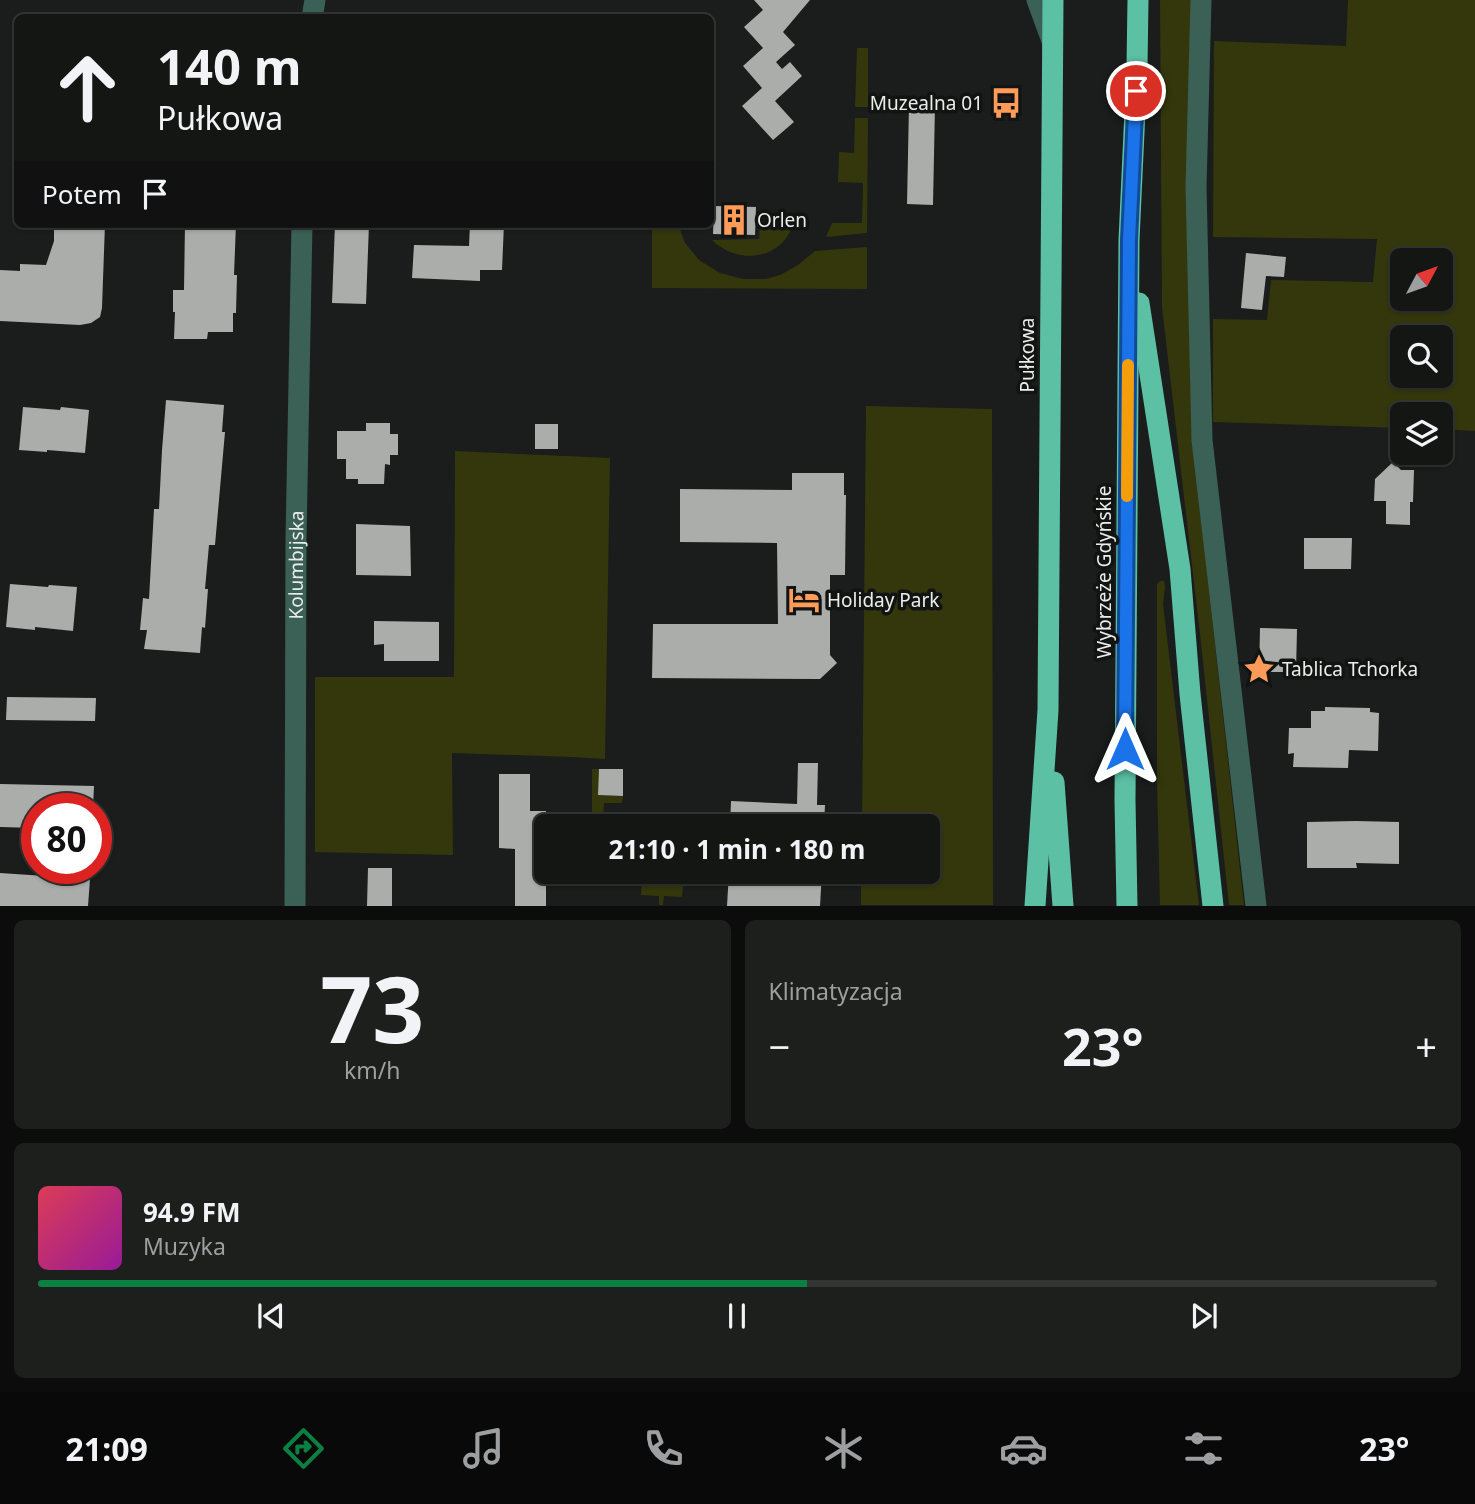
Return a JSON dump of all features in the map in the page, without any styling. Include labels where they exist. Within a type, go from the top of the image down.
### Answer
[{"type":"highway","name":"Pułkowa","points":[[1048,710],[1053,0]]},
{"type":"highway","points":[[1124,0],[1137,67]]},
{"type":"highway","points":[[1138,0],[1129,240],[1180,569],[1190,694],[1213,905]]},
{"type":"highway","name":"Wybrzeże Gdyńskie","points":[[1127,905],[1125,774],[1129,240]]},
{"type":"highway","points":[[1035,905],[1048,710]]},
{"type":"highway","points":[[1048,710],[1063,905]]},
{"type":"street","points":[[1037,0],[1053,42]]},
{"type":"street","points":[[1201,0],[1196,187],[1202,440],[1256,905]]},
{"type":"street","name":"Kolumbijska","points":[[295,905],[296,539],[302,228]]},
{"type":"green space","points":[[1160,0],[1193,0],[1190,376],[1195,465],[1244,905],[1229,905],[1162,307]]},
{"type":"green space","points":[[1348,0],[1475,0],[1475,431],[1453,430],[1453,402],[1390,402],[1390,428],[1213,422],[1213,319],[1267,320],[1271,280],[1373,282],[1377,239],[1213,237],[1214,41],[1346,46]]},
{"type":"green space","points":[[857,48],[868,48],[868,107],[855,107]]},
{"type":"green space","points":[[855,118],[868,118],[867,233],[826,237],[832,223],[862,223],[863,183],[838,182],[839,152],[854,153]]},
{"type":"green space","points":[[760,223],[789,223],[792,228],[786,239],[777,247],[756,255],[733,253],[712,240],[759,239]]},
{"type":"green space","points":[[652,228],[679,228],[685,243],[699,260],[720,273],[743,279],[766,279],[780,275],[815,251],[867,247],[867,289],[652,288]]},
{"type":"green space","points":[[866,406],[992,409],[993,905],[861,905],[861,884],[940,884],[940,814],[862,814]]},
{"type":"green space","points":[[455,451],[610,458],[605,759],[452,753],[453,855],[315,852],[315,677],[454,677]]},
{"type":"green space","points":[[1164,581],[1165,587],[1163,604],[1199,905],[1160,905],[1157,584]]},
{"type":"green space","points":[[592,769],[599,769],[599,795],[623,796],[622,803],[604,803],[604,814],[592,814]]},
{"type":"green space","points":[[642,884],[683,884],[682,897],[664,896],[663,905],[659,905],[659,896],[641,895]]},
{"type":"building","points":[[754,0],[810,0],[783,32],[795,45],[776,62],[782,69],[790,62],[802,76],[775,101],[794,122],[773,140],[742,106],[762,88],[743,66],[763,48],[744,27],[763,10]]},
{"type":"building","points":[[909,105],[935,105],[933,205],[907,204]]},
{"type":"building","name":"Orlen","points":[[714,206],[756,207],[755,235],[713,234]]},
{"type":"building","points":[[54,228],[105,228],[100,317],[91,323],[80,325],[0,321],[0,270],[20,271],[20,264],[46,265],[54,241]]},
{"type":"building","points":[[185,228],[236,228],[236,313],[233,313],[233,332],[208,332],[207,339],[174,339],[173,290],[184,290]]},
{"type":"building","points":[[335,228],[369,228],[366,304],[332,303]]},
{"type":"building","points":[[470,228],[504,228],[502,270],[480,270],[480,281],[412,278],[414,245],[469,246]]},
{"type":"building","points":[[1246,253],[1286,257],[1284,277],[1266,276],[1262,310],[1241,308]]},
{"type":"building","points":[[166,400],[224,405],[222,432],[225,432],[215,545],[209,545],[205,628],[202,627],[200,653],[144,649],[147,630],[140,630],[143,598],[149,599],[154,509],[159,509]]},
{"type":"building","points":[[23,407],[89,410],[85,453],[19,450]]},
{"type":"building","points":[[366,423],[390,423],[390,434],[398,434],[398,455],[390,455],[390,465],[385,464],[384,484],[358,484],[358,479],[346,479],[346,459],[337,459],[337,431],[366,431]]},
{"type":"building","points":[[535,424],[558,424],[558,449],[535,449]]},
{"type":"building","points":[[1390,465],[1396,465],[1401,470],[1414,470],[1410,525],[1386,524],[1386,501],[1374,501],[1375,479]]},
{"type":"building","name":"Holiday Park","points":[[792,473],[844,473],[845,575],[830,575],[830,655],[837,663],[820,679],[652,678],[653,624],[778,624],[777,543],[680,542],[680,489],[792,490]]},
{"type":"building","points":[[356,524],[410,526],[411,576],[356,575]]},
{"type":"building","points":[[1304,538],[1352,538],[1351,569],[1304,569]]},
{"type":"building","points":[[10,584],[77,587],[73,631],[6,627]]},
{"type":"building","points":[[374,621],[439,622],[439,661],[384,661],[384,644],[374,645]]},
{"type":"building","points":[[1260,628],[1297,629],[1296,672],[1259,672]]},
{"type":"building","points":[[7,697],[96,698],[95,721],[6,720]]},
{"type":"building","points":[[1325,707],[1370,708],[1370,712],[1379,713],[1378,751],[1349,750],[1348,768],[1293,767],[1294,753],[1288,754],[1289,728],[1311,728],[1311,711],[1325,711]]},
{"type":"building","points":[[798,763],[818,763],[817,805],[825,805],[825,814],[730,814],[731,801],[797,804]]},
{"type":"building","points":[[599,769],[623,769],[623,796],[598,795]]},
{"type":"building","points":[[499,774],[530,774],[530,811],[546,811],[546,814],[534,814],[534,884],[546,884],[546,906],[515,906],[515,849],[499,848]]},
{"type":"building","points":[[0,784],[94,786],[94,793],[21,793],[21,828],[0,827]]},
{"type":"building","points":[[1307,822],[1399,822],[1399,864],[1356,863],[1357,868],[1307,868]]},
{"type":"building","points":[[368,868],[392,868],[392,906],[367,906]]},
{"type":"building","points":[[0,873],[21,874],[21,884],[90,884],[88,906],[0,906]]},
{"type":"building","points":[[728,884],[821,884],[820,906],[727,906]]},
{"type":"slow traffic","points":[[1127,496],[1128,365]]},
{"type":"place","name":"Muzealna 01","points":[[1006,103]]},
{"type":"place","name":"Orlen","points":[[734,220]]},
{"type":"place","name":"Holiday Park","points":[[804,600]]},
{"type":"place","name":"Tablica Tchorka","points":[[1259,669]]},
{"type":"route","points":[[1125,749],[1129,240],[1136,91]]}]
